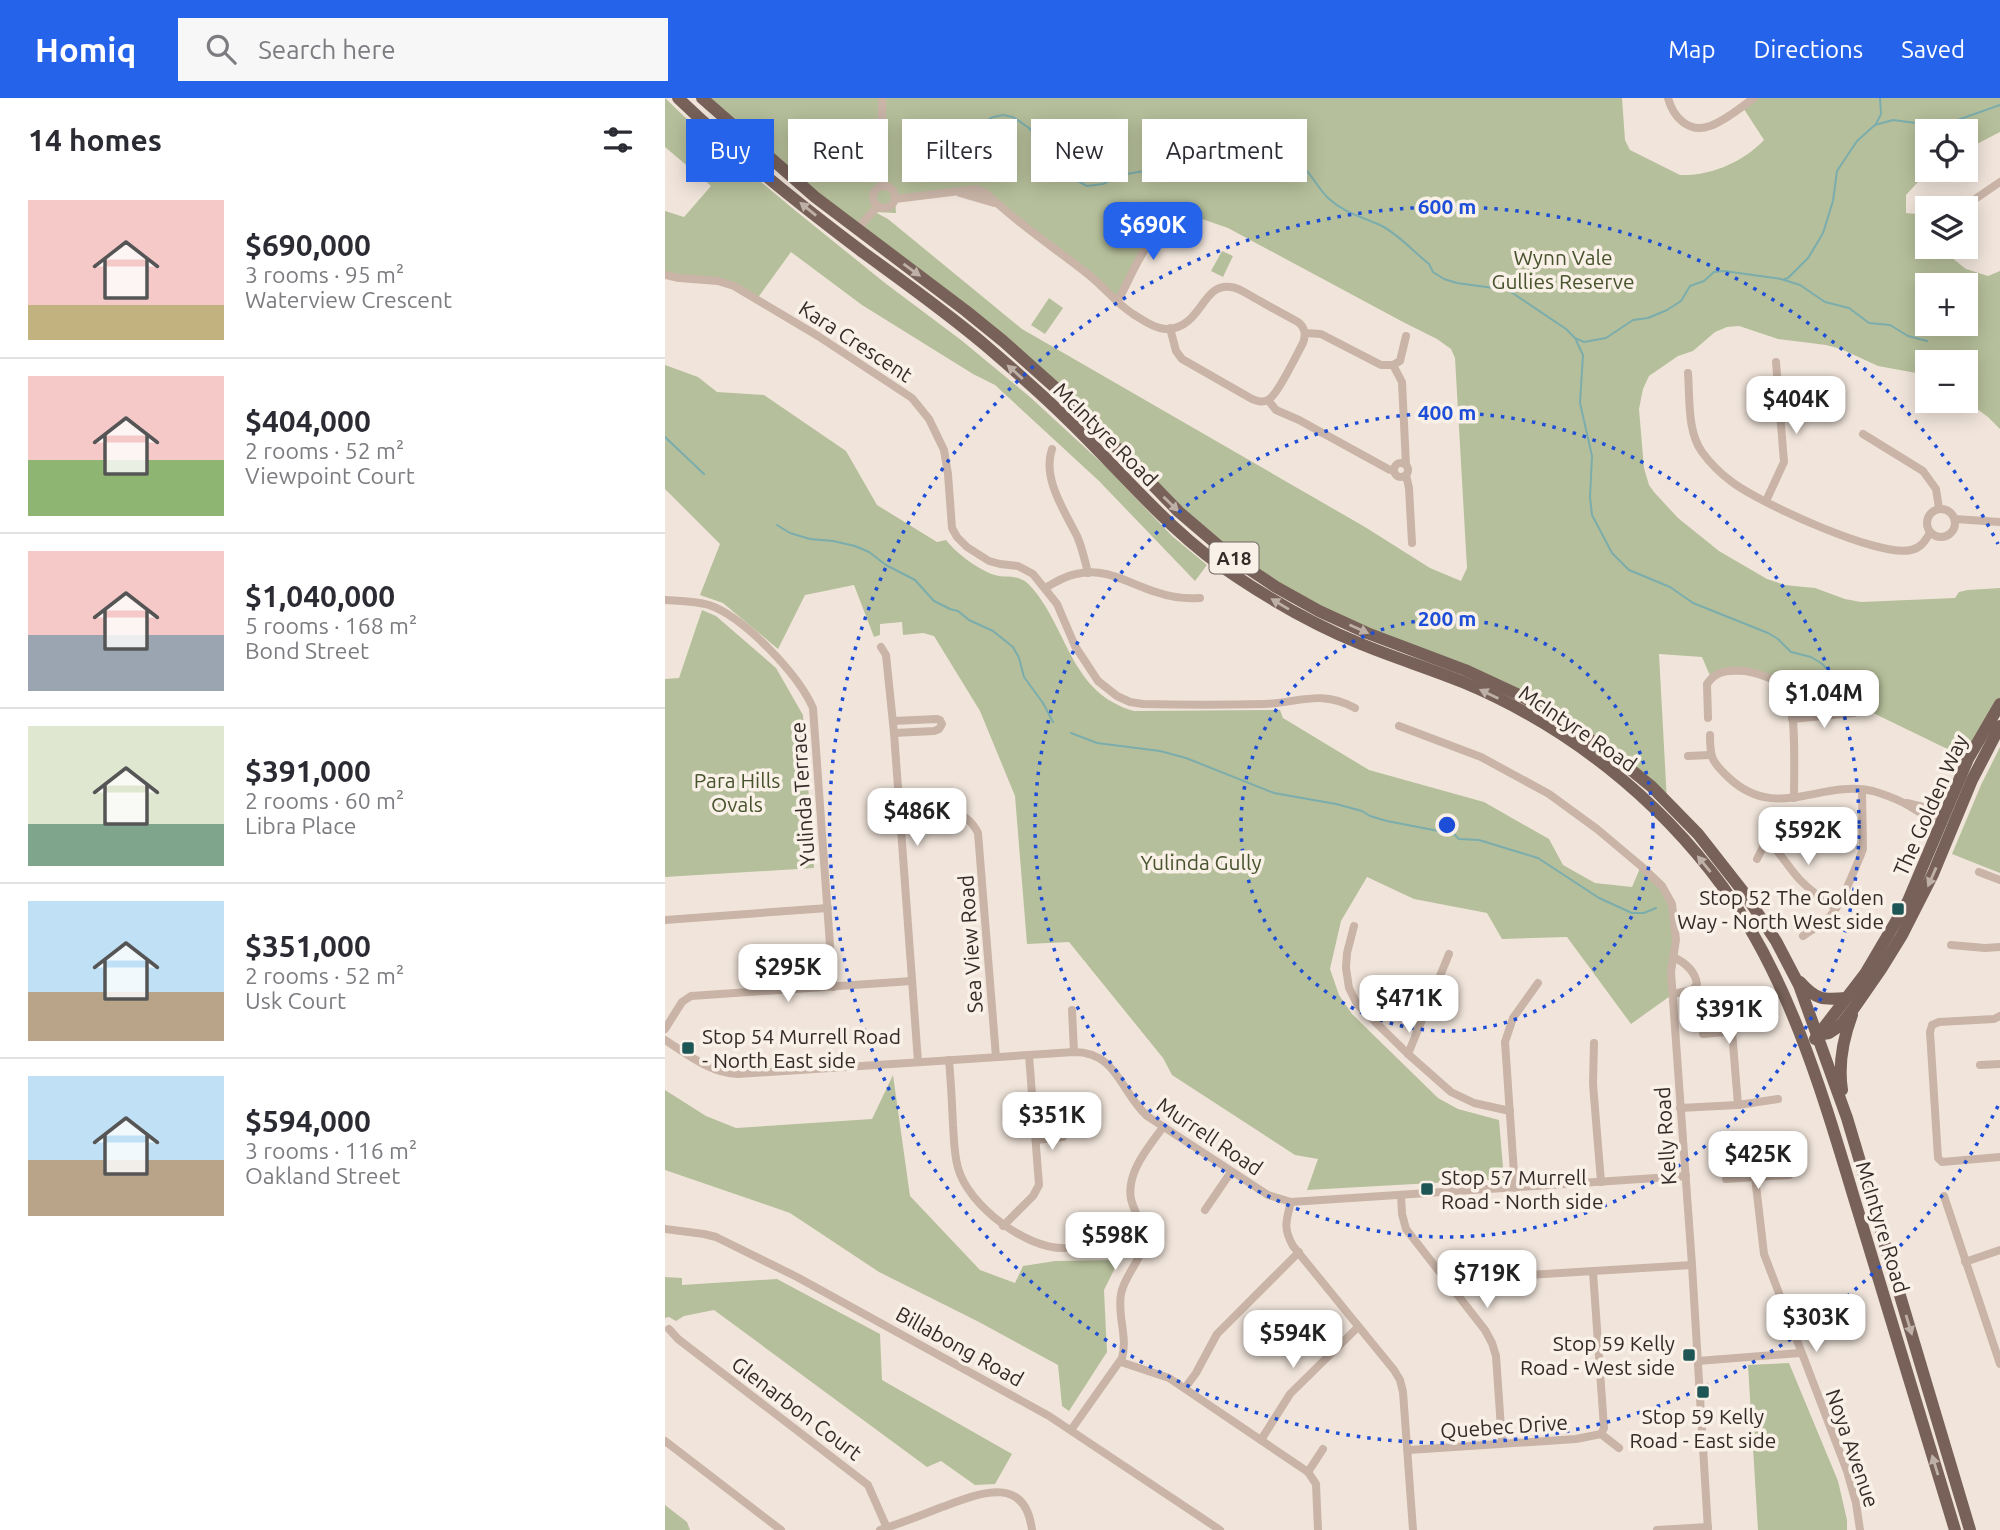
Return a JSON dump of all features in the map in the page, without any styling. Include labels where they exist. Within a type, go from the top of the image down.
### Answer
[{"type":"main road","name":"McIntyre Road","points":[[678,98],[835,231],[960,324],[1002,360],[1066,418],[1168,522],[1221,566],[1319,625],[1363,645],[1463,682],[1540,721],[1605,765],[1684,839],[1721,886],[1753,934],[1789,1006],[1833,1131],[1955,1530]]},
{"type":"main road","name":"McIntyre Road","points":[[702,98],[781,169],[1003,341],[1077,407],[1206,537],[1255,573],[1297,599],[1340,621],[1465,670],[1521,696],[1580,732],[1630,769],[1677,812],[1717,857],[1776,941],[1795,976],[1847,1118],[1970,1530]]},
{"type":"main road","points":[[835,231],[857,229],[862,251]]},
{"type":"main road","name":"The Golden Way","points":[[1850,1003],[1907,901],[1968,759],[2000,704]]},
{"type":"main road","name":"The Golden Way","points":[[1817,1035],[1881,969],[1919,905],[1977,768],[2000,726]]},
{"type":"main road","points":[[1948,838],[1943,816],[1961,804]]},
{"type":"main road","points":[[1795,976],[1808,991],[1818,997],[1850,1003],[1840,1067],[1847,1118]]},
{"type":"main road","points":[[1789,1006],[1807,1028],[1817,1035],[1814,1050],[1831,1107],[1833,1131]]},
{"type":"street","points":[[882,98],[882,187]]},
{"type":"street","points":[[1668,98],[1672,111],[1678,118],[1700,128],[1710,126],[1754,98]]},
{"type":"street","points":[[1978,197],[2000,182]]},
{"type":"street","points":[[882,187],[890,188],[894,192],[895,199],[888,208],[878,206],[873,196],[882,187]]},
{"type":"street","points":[[895,199],[976,189],[988,194],[997,204],[1092,277],[1117,302],[1157,327],[1170,328],[1186,323],[1210,293],[1227,286],[1238,289],[1298,322],[1305,333],[1304,340],[1276,392],[1268,400],[1256,401],[1182,359],[1176,351],[1170,328]]},
{"type":"street","points":[[857,229],[878,206]]},
{"type":"street","points":[[1117,302],[1140,253],[1151,240],[1174,221],[1190,217]]},
{"type":"street","name":"Kara Crescent","points":[[665,275],[718,281],[734,286],[909,395],[929,419],[944,450],[952,528],[957,537],[989,561],[1019,566],[1036,576],[1060,609],[1078,652],[1103,686],[1123,699],[1143,704],[1265,704],[1322,698],[1342,701],[1355,708]]},
{"type":"street","points":[[1305,333],[1321,334],[1381,365],[1393,365],[1400,361],[1406,336]]},
{"type":"street","points":[[1766,501],[1784,462],[1776,362]]},
{"type":"street","points":[[1393,365],[1402,382],[1412,543]]},
{"type":"street","points":[[1688,373],[1693,434],[1697,445],[1711,464],[1733,483],[1843,537],[1889,551],[1910,551],[1922,545],[1930,533]]},
{"type":"street","points":[[1268,400],[1276,410],[1394,470]]},
{"type":"street","points":[[1863,433],[1923,471],[1936,489],[1938,508]]},
{"type":"street","points":[[1052,449],[1049,465],[1053,483],[1064,514],[1077,537],[1088,573]]},
{"type":"street","points":[[1394,470],[1399,463],[1406,465]]},
{"type":"street","points":[[1394,470],[1396,475],[1406,475]]},
{"type":"street","points":[[1938,508],[1951,512],[1955,519],[1951,533],[1941,537],[1930,533],[1926,523],[1930,512],[1938,508]]},
{"type":"street","points":[[1955,519],[2000,522]]},
{"type":"street","points":[[1045,588],[1068,576],[1112,574],[1147,589],[1178,598],[1200,598]]},
{"type":"street","name":"Yulinda Terrace","points":[[665,600],[702,603],[727,613],[780,659],[811,703],[815,718],[833,986]]},
{"type":"street","points":[[881,648],[886,655],[893,721],[918,1062]]},
{"type":"street","points":[[1708,718],[1707,684],[1717,673],[1748,671],[1786,686],[1793,719],[1794,798]]},
{"type":"street","points":[[1793,719],[1854,713]]},
{"type":"street","points":[[893,721],[937,719],[942,724],[934,731],[894,733]]},
{"type":"street","name":"Kelly Road","points":[[1399,726],[1472,753],[1549,794],[1611,840],[1659,883],[1674,911],[1676,940],[1671,966],[1708,1528]]},
{"type":"street","points":[[1710,735],[1710,755],[1720,769],[1740,789],[1762,797],[1794,798],[1849,789],[1862,790],[1920,805],[1943,816]]},
{"type":"street","points":[[1688,755],[1710,755]]},
{"type":"street","points":[[1803,936],[1828,920],[1863,849],[1862,790]]},
{"type":"street","name":"Sea View Road","points":[[899,813],[954,811],[969,821],[978,833],[996,1057]]},
{"type":"street","points":[[1758,859],[1779,816]]},
{"type":"street","points":[[1768,840],[1798,878],[1836,908]]},
{"type":"street","points":[[1979,872],[2000,880]]},
{"type":"street","points":[[665,920],[828,908]]},
{"type":"street","points":[[1354,926],[1347,953],[1346,979],[1361,1008],[1451,1092],[1474,1103],[1510,1111]]},
{"type":"street","points":[[1951,945],[2000,947]]},
{"type":"street","points":[[1408,1054],[1450,954]]},
{"type":"street","points":[[1673,957],[1682,961],[1693,973],[1697,984],[1692,990],[1673,994]]},
{"type":"street","points":[[665,1029],[682,1002],[691,996],[912,981]]},
{"type":"street","points":[[1515,1188],[1505,1061],[1506,1039],[1516,1013],[1538,984]]},
{"type":"street","points":[[1072,1010],[1074,1052]]},
{"type":"street","points":[[2000,1016],[1994,1019],[1940,1022],[1932,1025],[1930,1032],[1938,1158],[1942,1162],[1950,1162],[2000,1157]]},
{"type":"street","points":[[1703,1034],[1732,1031],[1748,1024]]},
{"type":"street","points":[[1732,1031],[1738,1105]]},
{"type":"street","name":"Murrell Road","points":[[665,1040],[710,1067],[732,1073],[1088,1053],[1107,1063],[1135,1104],[1147,1116],[1268,1195],[1291,1202],[1686,1177]]},
{"type":"street","points":[[1594,1043],[1594,1092],[1601,1182]]},
{"type":"street","points":[[1003,1226],[1038,1188],[1030,1055]]},
{"type":"street","points":[[949,1060],[955,1152],[964,1182],[1003,1226],[1041,1245],[1065,1248]]},
{"type":"street","points":[[1980,1065],[2000,1064]]},
{"type":"street","points":[[1680,1108],[1738,1105],[1778,1099]]},
{"type":"street","points":[[1071,1430],[1121,1362],[1124,1348],[1121,1292],[1141,1253],[1143,1243],[1142,1230],[1131,1195],[1132,1179],[1140,1161],[1163,1127]]},
{"type":"street","points":[[1036,1140],[1063,1137]]},
{"type":"street","points":[[1205,1210],[1231,1172]]},
{"type":"street","points":[[1726,1179],[1789,1175]]},
{"type":"street","name":"Noya Avenue","points":[[1755,1177],[1764,1254],[1853,1490],[1860,1530]]},
{"type":"street","points":[[1401,1195],[1406,1229],[1485,1330],[1495,1347],[1501,1443]]},
{"type":"street","points":[[1944,1196],[2000,1364]]},
{"type":"street","points":[[1291,1202],[1286,1230],[1289,1239],[1400,1380],[1409,1450],[1413,1530]]},
{"type":"street","name":"Billabong Road","points":[[665,1229],[716,1237],[797,1277],[1071,1430],[1220,1530]]},
{"type":"street","points":[[1965,1262],[2000,1251]]},
{"type":"street","points":[[1185,1388],[1217,1334],[1299,1252]]},
{"type":"street","points":[[1446,1280],[1692,1265]]},
{"type":"street","points":[[1594,1272],[1604,1428],[1601,1434],[1619,1448]]},
{"type":"street","points":[[1261,1440],[1290,1394],[1358,1327]]},
{"type":"street","name":"Glenarbon Court","points":[[669,1329],[678,1339],[868,1485],[884,1529]]},
{"type":"street","points":[[1698,1361],[1801,1353]]},
{"type":"street","points":[[1121,1362],[1169,1378],[1308,1472],[1316,1484],[1318,1530]]},
{"type":"street","name":"Quebec Drive","points":[[1409,1450],[1576,1439],[1601,1434]]},
{"type":"street","points":[[665,1441],[781,1530]]},
{"type":"street","points":[[1308,1472],[1323,1449]]},
{"type":"street","points":[[884,1529],[974,1495],[998,1491],[1012,1495],[1022,1504],[1029,1516],[1032,1530]]},
{"type":"street","points":[[1657,1530],[1708,1528]]},
{"type":"green space","points":[[665,98],[687,119],[686,165],[665,147]]},
{"type":"green space","name":"Wynn Vale Gullies Reserve","points":[[702,98],[1622,98],[1625,140],[1630,150],[1680,175],[1692,175],[1726,166],[1746,155],[1764,140],[1742,106],[1754,98],[2000,98],[2000,132],[1978,143],[1978,119],[1915,119],[1915,182],[1918,182],[1906,195],[1906,213],[1915,214],[1915,259],[1953,259],[1966,269],[1988,276],[2000,271],[2000,429],[1978,410],[1978,350],[1915,350],[1915,373],[1878,366],[1826,345],[1778,339],[1739,326],[1715,332],[1693,351],[1678,356],[1649,376],[1639,409],[1644,468],[1654,492],[1678,518],[1719,551],[1767,579],[1785,585],[1815,588],[1861,602],[1955,598],[1959,592],[1968,590],[2000,588],[2000,704],[1968,759],[1869,711],[1792,719],[1786,686],[1748,671],[1711,678],[1702,657],[1659,654],[1667,802],[1548,711],[1367,633],[1234,559],[1077,407],[804,182],[888,182],[888,119],[788,119],[788,169],[774,157],[774,119],[727,119]],"holes":[[[957,192],[997,204],[1117,302],[1151,240],[1190,217],[1228,228],[1437,339],[1451,349],[1455,358],[1467,568],[1461,581],[1430,568],[1365,527],[1022,329],[888,219],[875,212],[896,213],[895,199]]]},
{"type":"green space","points":[[706,182],[761,182],[885,283],[961,340],[1030,397],[1105,466],[1172,536],[1207,565],[1195,581],[1099,481],[995,385],[862,305],[791,252],[757,299],[734,286],[665,275],[665,211],[684,217],[711,186]]},
{"type":"green space","points":[[1222,251],[1233,256],[1223,277],[1211,271]]},
{"type":"green space","points":[[1049,298],[1063,308],[1045,334],[1031,325]]},
{"type":"green space","name":"Yulinda Gully","points":[[665,365],[698,377],[717,392],[764,395],[846,451],[877,505],[937,542],[946,540],[971,563],[983,570],[1027,583],[1045,606],[1084,676],[1113,702],[1134,711],[1280,710],[1283,718],[1369,770],[1484,802],[1549,839],[1563,865],[1595,883],[1632,887],[1641,866],[1662,886],[1674,911],[1673,994],[1631,1024],[1567,937],[1502,939],[1487,913],[1414,899],[1367,877],[1341,921],[1330,969],[1339,995],[1352,1014],[1438,1098],[1458,1109],[1499,1120],[1504,1179],[1307,1190],[1318,1159],[1295,1155],[1172,1075],[1163,1058],[1069,942],[1027,944],[1015,796],[980,711],[934,636],[923,633],[903,635],[902,622],[880,624],[880,635],[874,637],[854,585],[805,595],[778,649],[723,603],[700,595],[720,544],[665,489]]},
{"type":"green space","name":"Para Hills Ovals","points":[[702,610],[716,616],[776,668],[803,715],[814,868],[665,877],[665,679],[679,678]]},
{"type":"green space","points":[[2000,747],[2000,873],[1952,854]]},
{"type":"green space","points":[[893,1075],[910,1196],[980,1270],[1015,1283],[1023,1266],[1055,1261],[1119,1260],[1104,1290],[1107,1352],[1069,1411],[1062,1406],[1058,1365],[879,1272],[790,1213],[665,1170],[665,1090],[706,1116],[736,1128],[872,1119]]},
{"type":"green space","points":[[665,1277],[682,1278],[682,1285],[777,1279],[880,1334],[882,1380],[1012,1454],[995,1484],[975,1485],[941,1461],[927,1467],[714,1310],[684,1316],[676,1321],[665,1318]]},
{"type":"green space","points":[[1789,1363],[1838,1481],[1847,1530],[1758,1530],[1748,1365]]},
{"type":"green space","points":[[665,1505],[687,1522],[690,1530],[665,1530]]},
{"type":"waterway","points":[[1876,124],[1881,114],[1880,98]]},
{"type":"waterway","points":[[1785,279],[1808,258],[1816,245],[1823,233],[1833,201],[1837,171],[1857,141],[1875,125],[1893,120],[1931,125],[1949,123],[2000,105]]},
{"type":"waterway","points":[[989,119],[1003,115],[1016,119]]},
{"type":"waterway","points":[[1017,120],[1060,159],[1065,174],[1087,186],[1103,184],[1121,175],[1196,159],[1290,160],[1307,171],[1334,203],[1388,230],[1444,279],[1508,290],[1584,342],[1606,338],[1633,320],[1648,318],[1667,310],[1681,301],[1690,286],[1704,281],[1714,272],[1724,271],[1781,279],[1800,285],[1825,302],[1849,308],[1869,323],[1890,325],[1908,336],[1927,341]]},
{"type":"waterway","points":[[1576,340],[1583,355],[1580,403],[1592,456],[1592,515],[1612,553],[1629,570],[1670,587],[1693,603],[1768,633],[1791,652],[1811,657],[1821,663],[1851,688],[1864,689]]},
{"type":"waterway","points":[[665,437],[704,474]]},
{"type":"waterway","points":[[777,525],[790,533],[810,539],[833,541],[869,552],[886,565],[915,580],[934,601],[993,631],[1013,647],[1024,677],[1053,722]]},
{"type":"waterway","points":[[1071,733],[1097,743],[1160,751],[1186,758],[1274,793],[1336,804],[1387,821],[1454,834],[1459,839],[1479,840],[1538,858],[1599,898],[1632,913],[1644,913],[1656,908]]},
{"type":"place","name":"Stop 52 The Golden Way - North West side","points":[[1898,909]]},
{"type":"place","name":"Stop 54 Murrell Road - North East side","points":[[688,1048]]},
{"type":"place","name":"Stop 57 Murrell Road - North side","points":[[1427,1189]]},
{"type":"place","name":"Stop 59 Kelly Road - West side","points":[[1689,1355]]},
{"type":"place","name":"Stop 59 Kelly Road - East side","points":[[1703,1392]]}]
